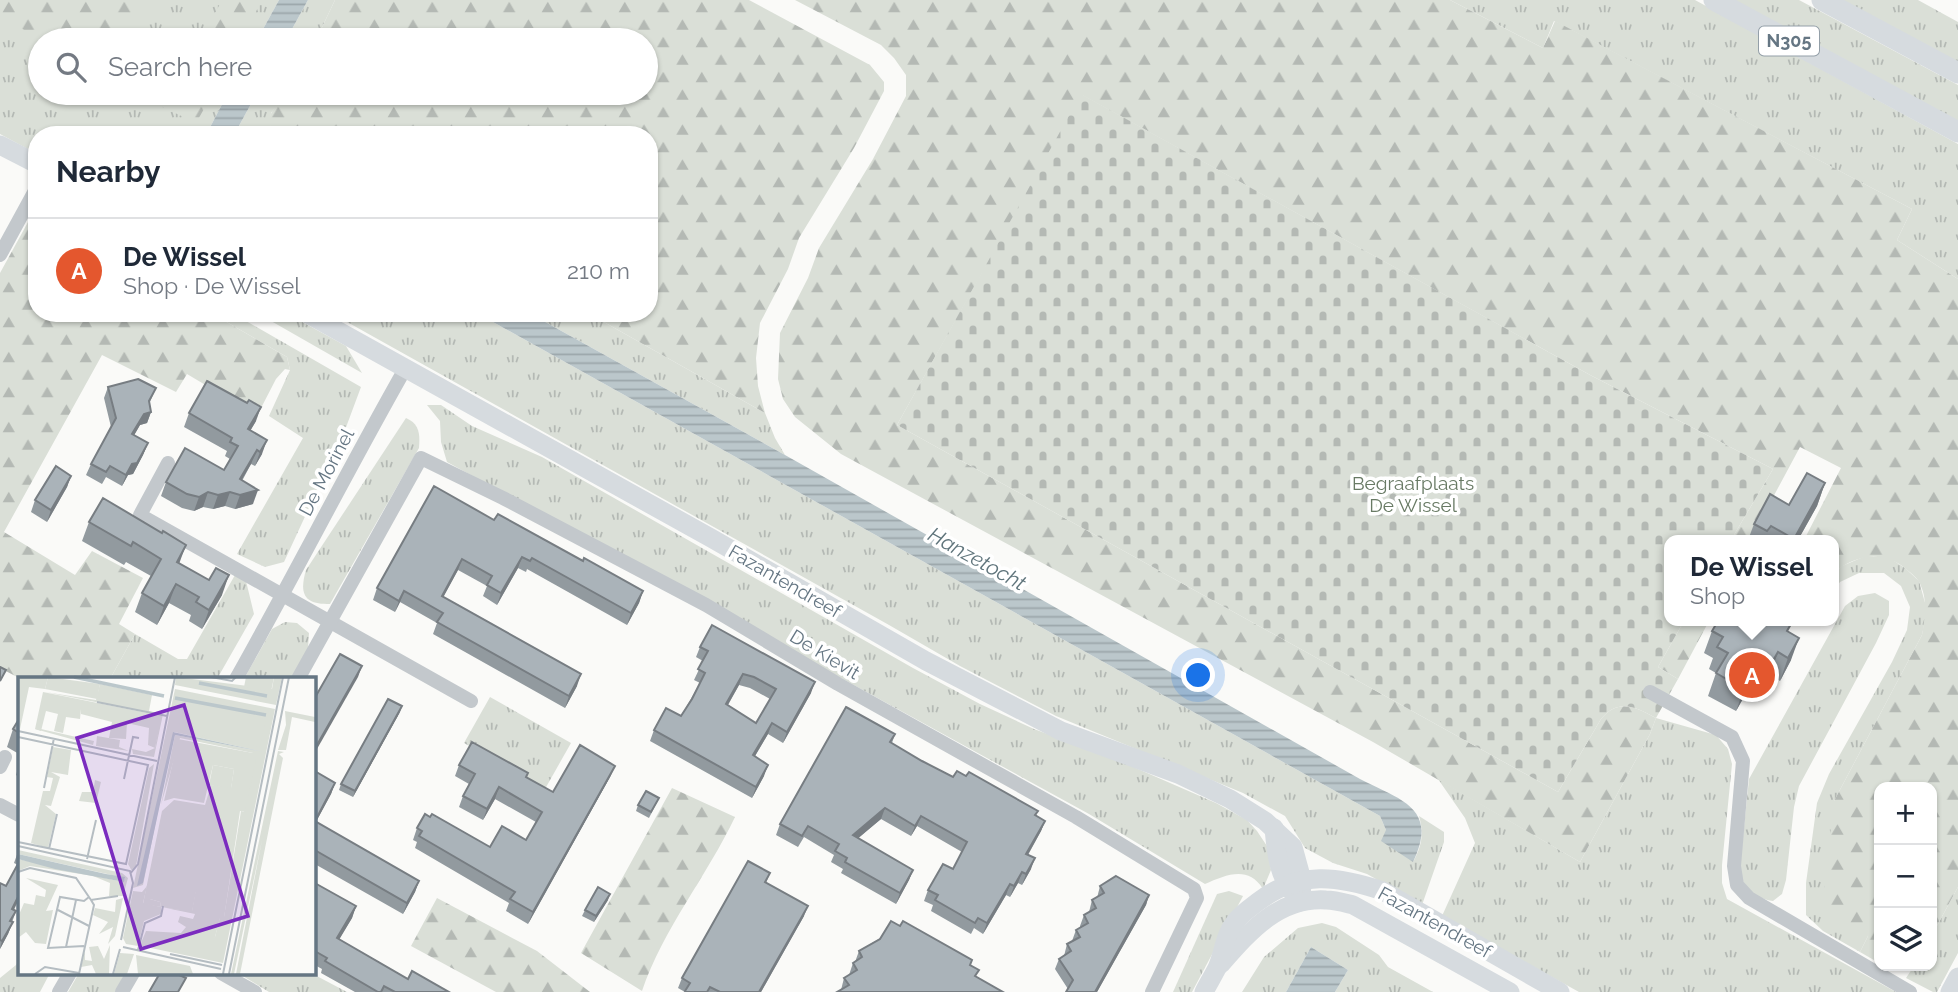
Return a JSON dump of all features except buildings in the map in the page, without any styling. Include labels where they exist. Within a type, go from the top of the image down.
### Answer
[{"type":"main road","name":"N305","points":[[1714,0],[1958,132]]},
{"type":"main road","name":"N305","points":[[1822,0],[1958,73]]},
{"type":"street","points":[[0,145],[28,159]]},
{"type":"street","points":[[0,255],[28,204]]},
{"type":"street","name":"Fazantendreef","points":[[322,322],[926,661],[1061,731],[1178,774],[1230,799],[1274,828],[1276,853],[1294,882],[1301,902],[1326,900],[1353,905],[1510,992]]},
{"type":"street","name":"De Morinel","points":[[237,677],[405,369]]},
{"type":"street","name":"De Kievit","points":[[330,621],[421,458],[706,605],[838,684],[1076,817],[1194,889],[1197,898],[1152,992]]},
{"type":"street","points":[[167,463],[139,515],[471,701]]},
{"type":"street","points":[[299,677],[330,621]]},
{"type":"street","points":[[1650,692],[1732,737],[1744,761],[1734,866],[1737,885],[1749,898],[1910,992]]},
{"type":"street","points":[[0,805],[18,814]]},
{"type":"street","name":"Fazantendreef","points":[[1294,882],[1319,879],[1353,881],[1383,891],[1560,992]]},
{"type":"street","points":[[1218,967],[1226,938],[1234,923],[1273,891],[1294,882]]},
{"type":"street","points":[[1204,992],[1218,967],[1256,925],[1273,913],[1301,902]]},
{"type":"street","points":[[59,992],[69,974]]},
{"type":"street","points":[[122,992],[132,974]]},
{"type":"street","points":[[223,974],[255,992]]},
{"type":"street","points":[[1950,992],[1958,977]]},
{"type":"green space","points":[[0,0],[279,0],[264,28],[28,28],[28,105],[222,105],[211,126],[28,126],[28,149],[0,134]]},
{"type":"green space","points":[[0,0],[148,0],[134,28],[28,28],[28,32],[0,17]]},
{"type":"green space","points":[[222,0],[262,0],[247,28],[207,28]]},
{"type":"green space","points":[[308,0],[335,0],[322,28],[293,28]]},
{"type":"green space","points":[[335,0],[749,0],[870,65],[884,82],[884,91],[854,148],[799,238],[788,269],[760,323],[756,358],[758,386],[765,413],[604,322],[658,322],[658,126],[270,126],[269,123],[277,105],[658,105],[658,28],[322,28]]},
{"type":"green space","points":[[795,0],[1450,0],[1543,48],[1555,21],[1912,209],[1897,240],[1958,279],[1958,887],[1937,926],[1937,782],[1874,782],[1874,960],[1860,952],[1868,936],[1822,906],[1834,801],[1922,635],[1925,615],[1924,594],[1919,582],[1898,564],[1889,559],[1870,557],[1861,558],[1839,569],[1839,535],[1807,535],[1841,468],[1800,447],[1753,535],[1734,535],[1773,469],[1592,376],[1082,95],[897,425],[1558,792],[1601,719],[1608,712],[1627,706],[1656,718],[1650,734],[1580,862],[1373,742],[841,454],[795,417],[783,399],[778,379],[780,333],[808,278],[819,248],[873,159],[906,96],[906,75],[881,45]]},
{"type":"green space","points":[[1450,0],[1695,0],[1958,144],[1958,279],[1897,240],[1912,209],[1554,21],[1543,48]]},
{"type":"green space","points":[[1730,0],[1799,0],[1958,85],[1958,124]]},
{"type":"green space","points":[[1839,0],[1918,0],[1958,22],[1958,64]]},
{"type":"green space","name":"Begraafplaats De Wissel","points":[[1081,94],[1592,376],[1773,469],[1734,535],[1664,535],[1664,626],[1681,626],[1658,667],[1678,679],[1656,718],[1627,706],[1608,712],[1601,719],[1558,792],[897,425]]},
{"type":"green space","points":[[158,105],[206,105],[196,123]]},
{"type":"green space","points":[[250,105],[277,105],[271,113],[270,126],[239,126]]},
{"type":"green space","points":[[28,222],[28,322],[227,322],[287,357],[290,370],[285,369],[276,379],[260,410],[249,411],[187,374],[176,392],[102,355],[4,532],[75,575],[92,551],[143,578],[119,624],[135,634],[111,677],[18,677],[0,668],[0,273]]},
{"type":"green space","points":[[227,322],[248,322],[361,387],[345,430],[284,562],[265,567],[237,554],[303,438],[269,416],[290,370],[287,357]]},
{"type":"green space","points":[[273,322],[302,322],[346,346],[362,373]]},
{"type":"green space","points":[[347,322],[493,322],[1380,816],[1386,830],[1413,862],[1421,839],[1419,816],[1444,832],[1444,842],[1422,905],[1367,874],[1333,863],[1305,848],[1285,816],[1243,793],[1056,716]]},
{"type":"green space","points":[[545,322],[604,322],[765,413],[785,455]]},
{"type":"green space","points":[[427,405],[441,405],[472,426],[542,457],[980,704],[1034,729],[1115,759],[1216,803],[1247,820],[1267,846],[1271,870],[1263,889],[1244,874],[1229,875],[1205,884],[1089,814],[447,462],[441,442],[440,421]]},
{"type":"green space","points":[[406,418],[414,423],[418,430],[419,448],[330,604],[309,600],[303,586],[306,570]]},
{"type":"green space","points":[[1863,557],[1888,557],[1919,581],[1927,610],[1922,635],[1834,801],[1868,936],[1860,952],[1823,931],[1806,915],[1806,883],[1817,803],[1829,774],[1892,662],[1907,630],[1910,607],[1901,586],[1884,573],[1859,573],[1839,584],[1839,569]]},
{"type":"green space","points":[[235,575],[246,581],[254,614],[218,677],[111,677],[135,634],[178,659],[187,659]]},
{"type":"green space","points":[[1875,593],[1889,601],[1889,615],[1799,786],[1782,894],[1773,901],[1761,898],[1749,889],[1739,875],[1749,779],[1834,626],[1839,626],[1839,617],[1845,606],[1858,596]]},
{"type":"green space","points":[[285,622],[297,623],[309,633],[308,649],[292,677],[245,677],[272,629]]},
{"type":"green space","points":[[1681,626],[1706,626],[1678,679],[1658,667]]},
{"type":"green space","points":[[490,697],[571,743],[545,789],[464,743]]},
{"type":"green space","points":[[1656,718],[1716,735],[1728,749],[1732,764],[1722,865],[1722,883],[1727,899],[1896,992],[1579,992],[1442,916],[1475,843],[1465,818],[1438,779],[1580,862],[1650,734]]},
{"type":"green space","points":[[672,788],[735,817],[661,946],[642,991],[581,953]]},
{"type":"green space","points":[[1958,887],[1958,953],[1937,992],[1933,992],[1906,978],[1911,971],[1937,971],[1937,926]]},
{"type":"green space","points":[[1229,891],[1243,896],[1192,992],[1173,992],[1217,894]]},
{"type":"green space","points":[[437,898],[537,951],[590,992],[496,992],[411,946]]},
{"type":"green space","points":[[1322,923],[1336,927],[1379,955],[1388,967],[1433,992],[1335,992],[1348,970],[1311,947],[1286,992],[1242,992],[1264,957],[1298,928]]},
{"type":"green space","points":[[18,961],[18,974],[49,974],[40,992],[0,992],[0,978]]},
{"type":"green space","points":[[78,974],[124,974],[115,992],[68,992]]},
{"type":"green space","points":[[240,974],[313,974],[347,992],[269,992]]},
{"type":"shaded area","points":[[279,0],[308,0],[293,28],[264,28]]},
{"type":"shaded area","points":[[222,105],[250,105],[239,126],[211,126]]},
{"type":"shaded area","points":[[493,322],[545,322],[1360,779],[1402,800],[1412,808],[1421,829],[1420,844],[1413,862],[1381,841],[1386,830],[1380,816]]},
{"type":"shaded area","points":[[1311,947],[1348,970],[1335,992],[1286,992]]},
{"type":"place","name":"De Wissel","points":[[1752,675]]},
{"type":"water label","name":"Hanzetocht","points":[[977,559]]}]
